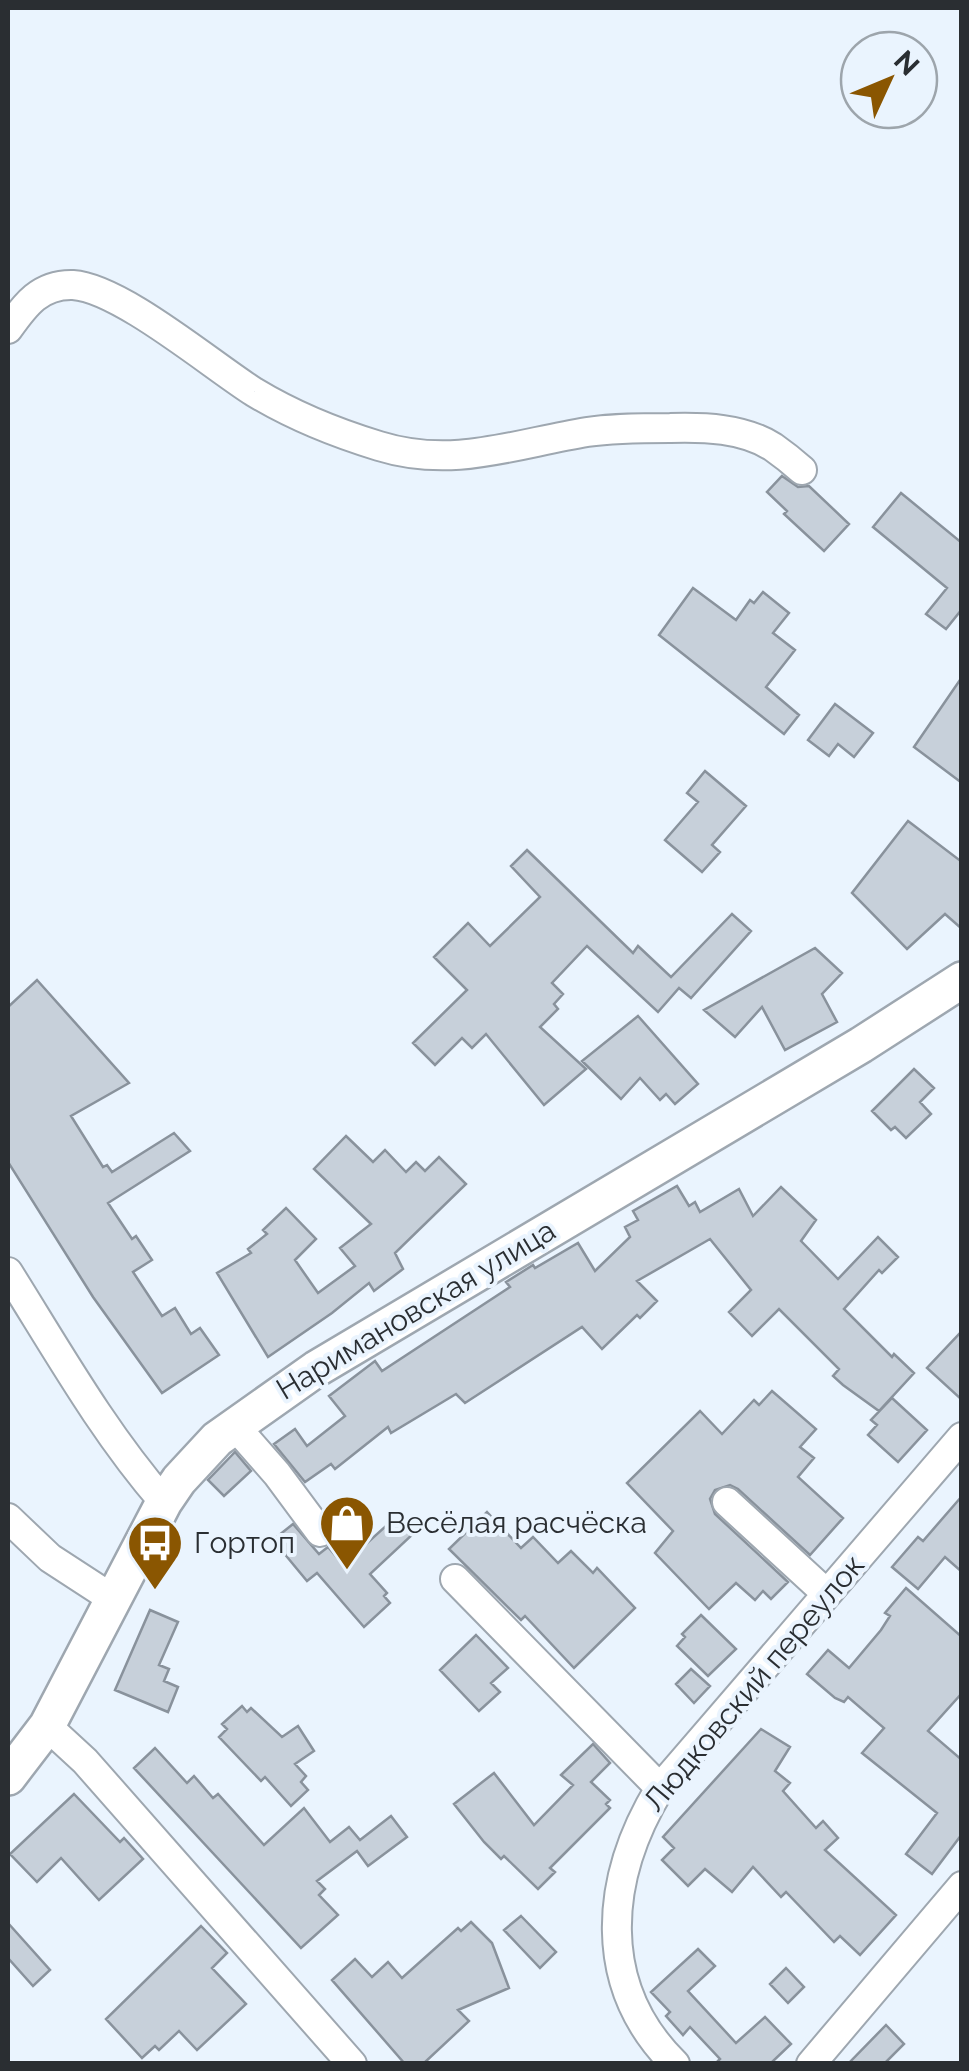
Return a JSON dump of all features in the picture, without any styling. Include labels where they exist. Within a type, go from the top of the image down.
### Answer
[{"type":"main road","name":"Наримановская улица","points":[[8,1777],[47,1726],[164,1502],[198,1458],[234,1425],[331,1359],[861,1045],[962,980]]},
{"type":"street","points":[[8,329],[38,294],[70,285],[91,288],[128,306],[287,410],[412,454],[466,456],[590,432],[689,427],[748,436],[770,445],[802,470]]},
{"type":"street","points":[[8,1272],[103,1423],[164,1502]]},
{"type":"street","points":[[234,1425],[278,1474],[320,1532]]},
{"type":"street","name":"Людковский переулок","points":[[675,2064],[630,2000],[618,1958],[619,1884],[628,1849],[642,1818],[660,1788],[962,1438]]},
{"type":"street","points":[[727,1502],[828,1594]]},
{"type":"street","points":[[8,1518],[50,1558],[114,1600]]},
{"type":"street","points":[[455,1579],[660,1788]]},
{"type":"street","points":[[47,1726],[85,1761],[352,2064]]},
{"type":"street","points":[[811,2064],[962,1886]]},
{"type":"building","points":[[782,476],[798,487],[809,486],[849,524],[824,551],[784,514],[787,511],[767,492]]},
{"type":"building","points":[[901,493],[962,543],[962,609],[946,629],[926,614],[947,588],[873,527]]},
{"type":"building","points":[[693,588],[736,620],[750,600],[754,603],[763,592],[789,613],[773,633],[795,650],[766,687],[799,715],[784,734],[659,635]]},
{"type":"building","points":[[962,677],[962,783],[914,747]]},
{"type":"building","points":[[835,704],[873,733],[854,757],[838,744],[829,756],[808,740]]},
{"type":"building","points":[[705,771],[746,806],[712,845],[720,852],[702,872],[665,840],[698,802],[687,793]]},
{"type":"building","points":[[908,821],[962,862],[962,929],[945,914],[907,949],[852,893]]},
{"type":"building","points":[[527,850],[633,953],[638,946],[671,977],[732,914],[751,931],[691,998],[679,988],[658,1012],[587,946],[552,983],[563,994],[554,1004],[558,1009],[540,1027],[586,1069],[544,1105],[486,1034],[472,1048],[462,1038],[435,1065],[413,1043],[467,990],[434,957],[468,923],[490,946],[540,897],[511,866]]},
{"type":"building","points":[[815,948],[842,973],[822,994],[837,1022],[785,1050],[762,1007],[735,1037],[704,1010]]},
{"type":"building","points":[[37,980],[129,1083],[71,1116],[103,1167],[107,1165],[112,1172],[174,1133],[190,1151],[108,1203],[152,1260],[133,1272],[162,1316],[175,1308],[191,1334],[200,1328],[219,1355],[162,1393],[93,1297],[8,1162],[8,1007]]},
{"type":"building","points":[[638,1016],[698,1084],[675,1104],[666,1094],[660,1100],[640,1078],[621,1099],[582,1061]]},
{"type":"building","points":[[914,1069],[934,1088],[920,1102],[931,1114],[906,1138],[895,1127],[891,1130],[872,1111]]},
{"type":"building","points":[[346,1136],[373,1162],[385,1150],[406,1172],[416,1162],[425,1171],[439,1157],[466,1184],[395,1253],[403,1269],[374,1291],[369,1283],[268,1357],[217,1273],[251,1253],[248,1249],[267,1234],[263,1230],[286,1208],[316,1239],[295,1260],[318,1293],[355,1266],[340,1248],[371,1224],[314,1169]]},
{"type":"building","points":[[677,1186],[689,1206],[695,1202],[700,1212],[739,1189],[753,1216],[781,1187],[816,1220],[801,1241],[838,1279],[878,1237],[898,1257],[882,1273],[879,1270],[844,1309],[892,1357],[894,1354],[914,1373],[879,1411],[833,1376],[839,1369],[779,1309],[752,1336],[729,1312],[751,1290],[710,1239],[637,1281],[657,1301],[602,1349],[582,1327],[465,1403],[456,1394],[391,1433],[388,1427],[335,1469],[331,1464],[305,1482],[274,1444],[295,1429],[307,1446],[345,1416],[329,1396],[375,1361],[382,1371],[510,1287],[506,1282],[533,1265],[535,1268],[578,1243],[595,1271],[630,1237],[625,1227],[638,1220],[633,1211]]},
{"type":"building","points":[[962,1331],[962,1400],[927,1368]]},
{"type":"building","points":[[772,1391],[816,1429],[800,1447],[814,1458],[798,1477],[843,1518],[810,1555],[738,1489],[730,1485],[715,1490],[710,1499],[715,1514],[788,1582],[771,1599],[763,1591],[755,1600],[736,1583],[709,1609],[655,1553],[673,1531],[627,1483],[700,1411],[722,1434],[754,1400],[759,1405]]},
{"type":"building","points":[[892,1398],[927,1430],[898,1462],[868,1435],[877,1425],[871,1420]]},
{"type":"building","points":[[235,1452],[251,1471],[224,1496],[208,1480]]},
{"type":"building","points":[[962,1496],[962,1572],[945,1557],[918,1589],[892,1567],[918,1537],[923,1541]]},
{"type":"building","points":[[487,1512],[521,1548],[533,1537],[558,1563],[571,1551],[593,1573],[597,1568],[635,1608],[574,1668],[525,1616],[521,1620],[449,1549]]},
{"type":"building","points":[[397,1516],[413,1534],[370,1574],[387,1593],[384,1596],[390,1603],[364,1627],[317,1573],[307,1581],[273,1540],[293,1524],[319,1554],[328,1547],[340,1561],[351,1551],[354,1555]]},
{"type":"building","points":[[906,1588],[962,1637],[962,1693],[928,1731],[962,1760],[962,1834],[932,1874],[906,1854],[937,1813],[862,1753],[884,1728],[848,1697],[844,1702],[835,1698],[807,1674],[828,1650],[849,1668],[881,1630],[890,1616],[885,1613]]},
{"type":"building","points":[[150,1610],[178,1622],[159,1665],[169,1669],[164,1681],[178,1687],[168,1712],[115,1690]]},
{"type":"building","points":[[701,1615],[736,1649],[708,1676],[677,1646],[685,1637],[682,1634]]},
{"type":"building","points":[[476,1635],[508,1668],[491,1683],[500,1692],[479,1711],[440,1670]]},
{"type":"building","points":[[691,1669],[710,1686],[694,1703],[676,1684]]},
{"type":"building","points":[[242,1706],[247,1712],[251,1708],[282,1737],[298,1726],[314,1751],[295,1764],[306,1776],[301,1782],[308,1790],[291,1806],[219,1737],[227,1729],[222,1724]]},
{"type":"building","points":[[761,1729],[790,1747],[775,1771],[790,1783],[783,1791],[816,1828],[823,1821],[838,1838],[825,1850],[896,1915],[860,1955],[840,1936],[834,1942],[786,1892],[781,1897],[753,1867],[732,1892],[705,1869],[688,1886],[662,1860],[674,1848],[663,1837]]},
{"type":"building","points":[[593,1744],[610,1763],[591,1782],[610,1800],[606,1804],[610,1808],[550,1868],[555,1872],[538,1889],[484,1842],[454,1804],[494,1773],[534,1825],[573,1785],[561,1775]]},
{"type":"building","points":[[155,1748],[187,1783],[194,1776],[213,1798],[218,1794],[264,1845],[304,1808],[330,1842],[349,1827],[360,1840],[391,1816],[407,1837],[368,1866],[357,1851],[317,1881],[325,1889],[319,1895],[338,1915],[301,1948],[134,1768]]},
{"type":"building","points":[[74,1794],[120,1842],[124,1838],[143,1859],[99,1900],[61,1858],[37,1882],[10,1854]]},
{"type":"building","points":[[521,1916],[556,1952],[540,1968],[504,1930]]},
{"type":"building","points":[[471,1922],[492,1943],[509,1988],[458,2010],[469,2021],[423,2064],[405,2064],[332,1980],[355,1959],[372,1977],[388,1962],[402,1978],[458,1928],[461,1931]]},
{"type":"building","points":[[8,1923],[50,1970],[33,1986],[8,1958]]},
{"type":"building","points":[[201,1926],[227,1953],[212,1968],[246,2004],[197,2050],[179,2031],[159,2050],[155,2046],[142,2058],[106,2019]]},
{"type":"building","points":[[698,1949],[715,1966],[688,1991],[736,2043],[765,2017],[791,2044],[770,2064],[715,2064],[720,2059],[690,2027],[683,2035],[666,2016],[670,2012],[651,1992]]},
{"type":"building","points":[[786,1968],[804,1987],[788,2003],[770,1984]]},
{"type":"building","points":[[886,2025],[904,2044],[884,2064],[848,2064]]},
{"type":"place","name":"Весёлая расчёска","points":[[347,1572]]},
{"type":"place","name":"Гортоп","points":[[155,1592]]}]
